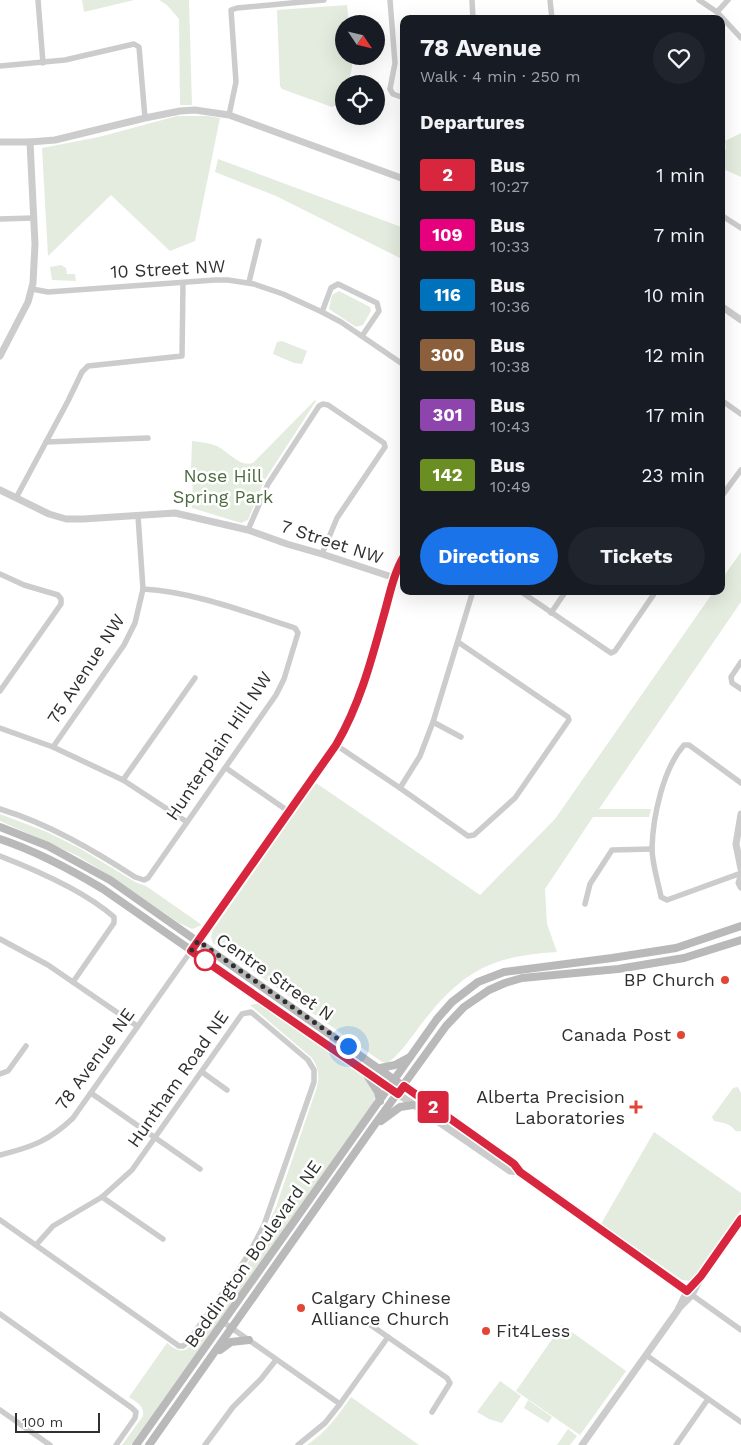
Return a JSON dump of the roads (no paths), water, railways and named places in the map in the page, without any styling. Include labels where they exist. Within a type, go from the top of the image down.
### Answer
[{"type":"main road","name":"Centre Street N","points":[[0,827],[28,837],[76,860],[110,880],[380,1068],[395,1080],[401,1090]]},
{"type":"main road","name":"Centre Street N","points":[[0,839],[27,849],[76,873],[126,904],[390,1088],[401,1090]]},
{"type":"main road","name":"Beddington Boulevard NE","points":[[136,1445],[437,1019],[452,1002],[478,982],[504,972],[676,948],[741,926]]},
{"type":"main road","name":"Beddington Boulevard NE","points":[[149,1445],[454,1017],[474,999],[497,986],[522,978],[618,969],[684,958],[741,940]]},
{"type":"main road","points":[[726,945],[741,946]]},
{"type":"main road","points":[[380,1068],[395,1065],[412,1056]]},
{"type":"main road","points":[[363,1069],[378,1092],[380,1101]]},
{"type":"main road","points":[[374,1127],[395,1110],[413,1105]]},
{"type":"main road","points":[[213,1355],[232,1342],[249,1340]]},
{"type":"street","points":[[38,0],[43,63]]},
{"type":"street","points":[[230,115],[236,82],[231,10],[324,0]]},
{"type":"street","points":[[390,0],[395,63],[390,88],[393,94],[400,97]]},
{"type":"street","points":[[472,0],[473,15]]},
{"type":"street","points":[[550,0],[552,15]]},
{"type":"street","points":[[699,0],[720,15]]},
{"type":"street","points":[[717,12],[728,0]]},
{"type":"street","points":[[725,21],[741,38]]},
{"type":"street","points":[[0,66],[65,60],[134,44],[139,47],[145,118]]},
{"type":"street","points":[[0,142],[55,140],[145,118],[195,110],[230,115],[400,178]]},
{"type":"street","points":[[0,356],[28,302],[32,289],[34,261],[30,142]]},
{"type":"street","points":[[725,217],[741,228]]},
{"type":"street","points":[[0,219],[33,218]]},
{"type":"street","points":[[248,282],[259,241]]},
{"type":"street","name":"10 Street NW","points":[[32,289],[48,292],[228,280],[248,282],[283,294],[322,312],[341,322],[400,361]]},
{"type":"street","points":[[16,498],[82,372],[88,366],[182,356],[182,283]]},
{"type":"street","points":[[322,312],[331,288],[338,284],[377,303],[378,311],[362,336]]},
{"type":"street","points":[[725,309],[741,320]]},
{"type":"street","points":[[725,403],[741,414]]},
{"type":"street","points":[[248,530],[268,484],[319,406],[323,404],[328,405],[384,443],[384,447],[337,518],[322,554]]},
{"type":"street","points":[[46,442],[148,438]]},
{"type":"street","points":[[725,491],[741,470]]},
{"type":"street","name":"7 Street NW","points":[[0,490],[49,514],[66,519],[83,520],[175,513],[248,530],[395,578]]},
{"type":"street","name":"75 Avenue NW","points":[[53,747],[132,631],[139,611],[143,589],[138,516]]},
{"type":"street","points":[[191,951],[336,745],[348,724],[369,668],[400,566]]},
{"type":"street","points":[[0,574],[24,585],[58,595],[61,599],[61,604],[0,691]]},
{"type":"street","name":"Hunterplain Hill NW","points":[[0,809],[58,832],[135,877],[144,880],[148,878],[276,694],[284,679],[298,633],[295,628],[189,595],[143,589]]},
{"type":"street","points":[[400,788],[420,756],[472,595]]},
{"type":"street","points":[[526,595],[610,653],[612,653],[653,595]]},
{"type":"street","points":[[551,613],[563,595]]},
{"type":"street","points":[[336,745],[468,836],[474,835],[515,798],[569,720],[568,717],[458,642]]},
{"type":"street","points":[[741,662],[731,677],[732,683],[741,689]]},
{"type":"street","points":[[123,780],[195,678]]},
{"type":"street","points":[[432,722],[461,737]]},
{"type":"street","points":[[0,728],[53,747],[123,780],[187,822]]},
{"type":"street","points":[[741,783],[689,745],[684,745],[666,778],[656,814],[652,849],[661,897],[667,900],[741,872]]},
{"type":"street","points":[[226,768],[288,811]]},
{"type":"street","points":[[741,814],[736,844],[741,872],[741,887]]},
{"type":"street","points":[[585,904],[590,884],[612,850],[652,849]]},
{"type":"street","points":[[0,856],[68,887],[114,917],[114,923],[73,982]]},
{"type":"street","points":[[0,939],[48,965],[137,1026]]},
{"type":"street","name":"78 Avenue NE","points":[[0,1155],[46,1140],[73,1118],[191,951]]},
{"type":"street","name":"Huntham Road NE","points":[[0,1220],[179,1346],[183,1346],[232,1280],[264,1225],[314,1082],[314,1070],[308,1060],[251,1012],[242,1014],[132,1170],[102,1197],[53,1226],[36,1245]]},
{"type":"street","points":[[0,1074],[8,1071],[26,1046]]},
{"type":"street","points":[[202,1072],[227,1090]]},
{"type":"street","name":"Centre Street N","points":[[401,1090],[413,1105],[510,1171],[520,1172]]},
{"type":"street","name":"Centre Street N","points":[[401,1090],[514,1164],[520,1172],[741,1330]]},
{"type":"street","points":[[91,1093],[200,1169]]},
{"type":"street","points":[[102,1197],[163,1239]]},
{"type":"street","points":[[582,1445],[689,1293],[698,1286],[701,1276],[741,1219]]},
{"type":"street","points":[[0,1314],[136,1412],[135,1418],[116,1445]]},
{"type":"street","points":[[353,1322],[362,1319],[447,1378],[450,1383],[432,1412]]},
{"type":"street","points":[[223,1322],[340,1404]]},
{"type":"street","points":[[298,1445],[325,1423],[388,1337]]},
{"type":"street","points":[[646,1354],[741,1422]]},
{"type":"street","points":[[206,1445],[233,1406],[261,1379],[276,1360]]},
{"type":"street","points":[[676,1445],[708,1399]]},
{"type":"street","points":[[0,1410],[50,1445]]},
{"type":"place","name":"BP Church","points":[[725,980]]},
{"type":"place","name":"Canada Post","points":[[681,1035]]},
{"type":"place","name":"Alberta Precision Laboratories","points":[[636,1107]]},
{"type":"place","name":"Calgary Chinese Alliance Church","points":[[301,1308]]},
{"type":"place","name":"Fit4Less","points":[[486,1331]]},
{"type":"park label","name":"Nose Hill Spring Park","points":[[223,486]]}]
